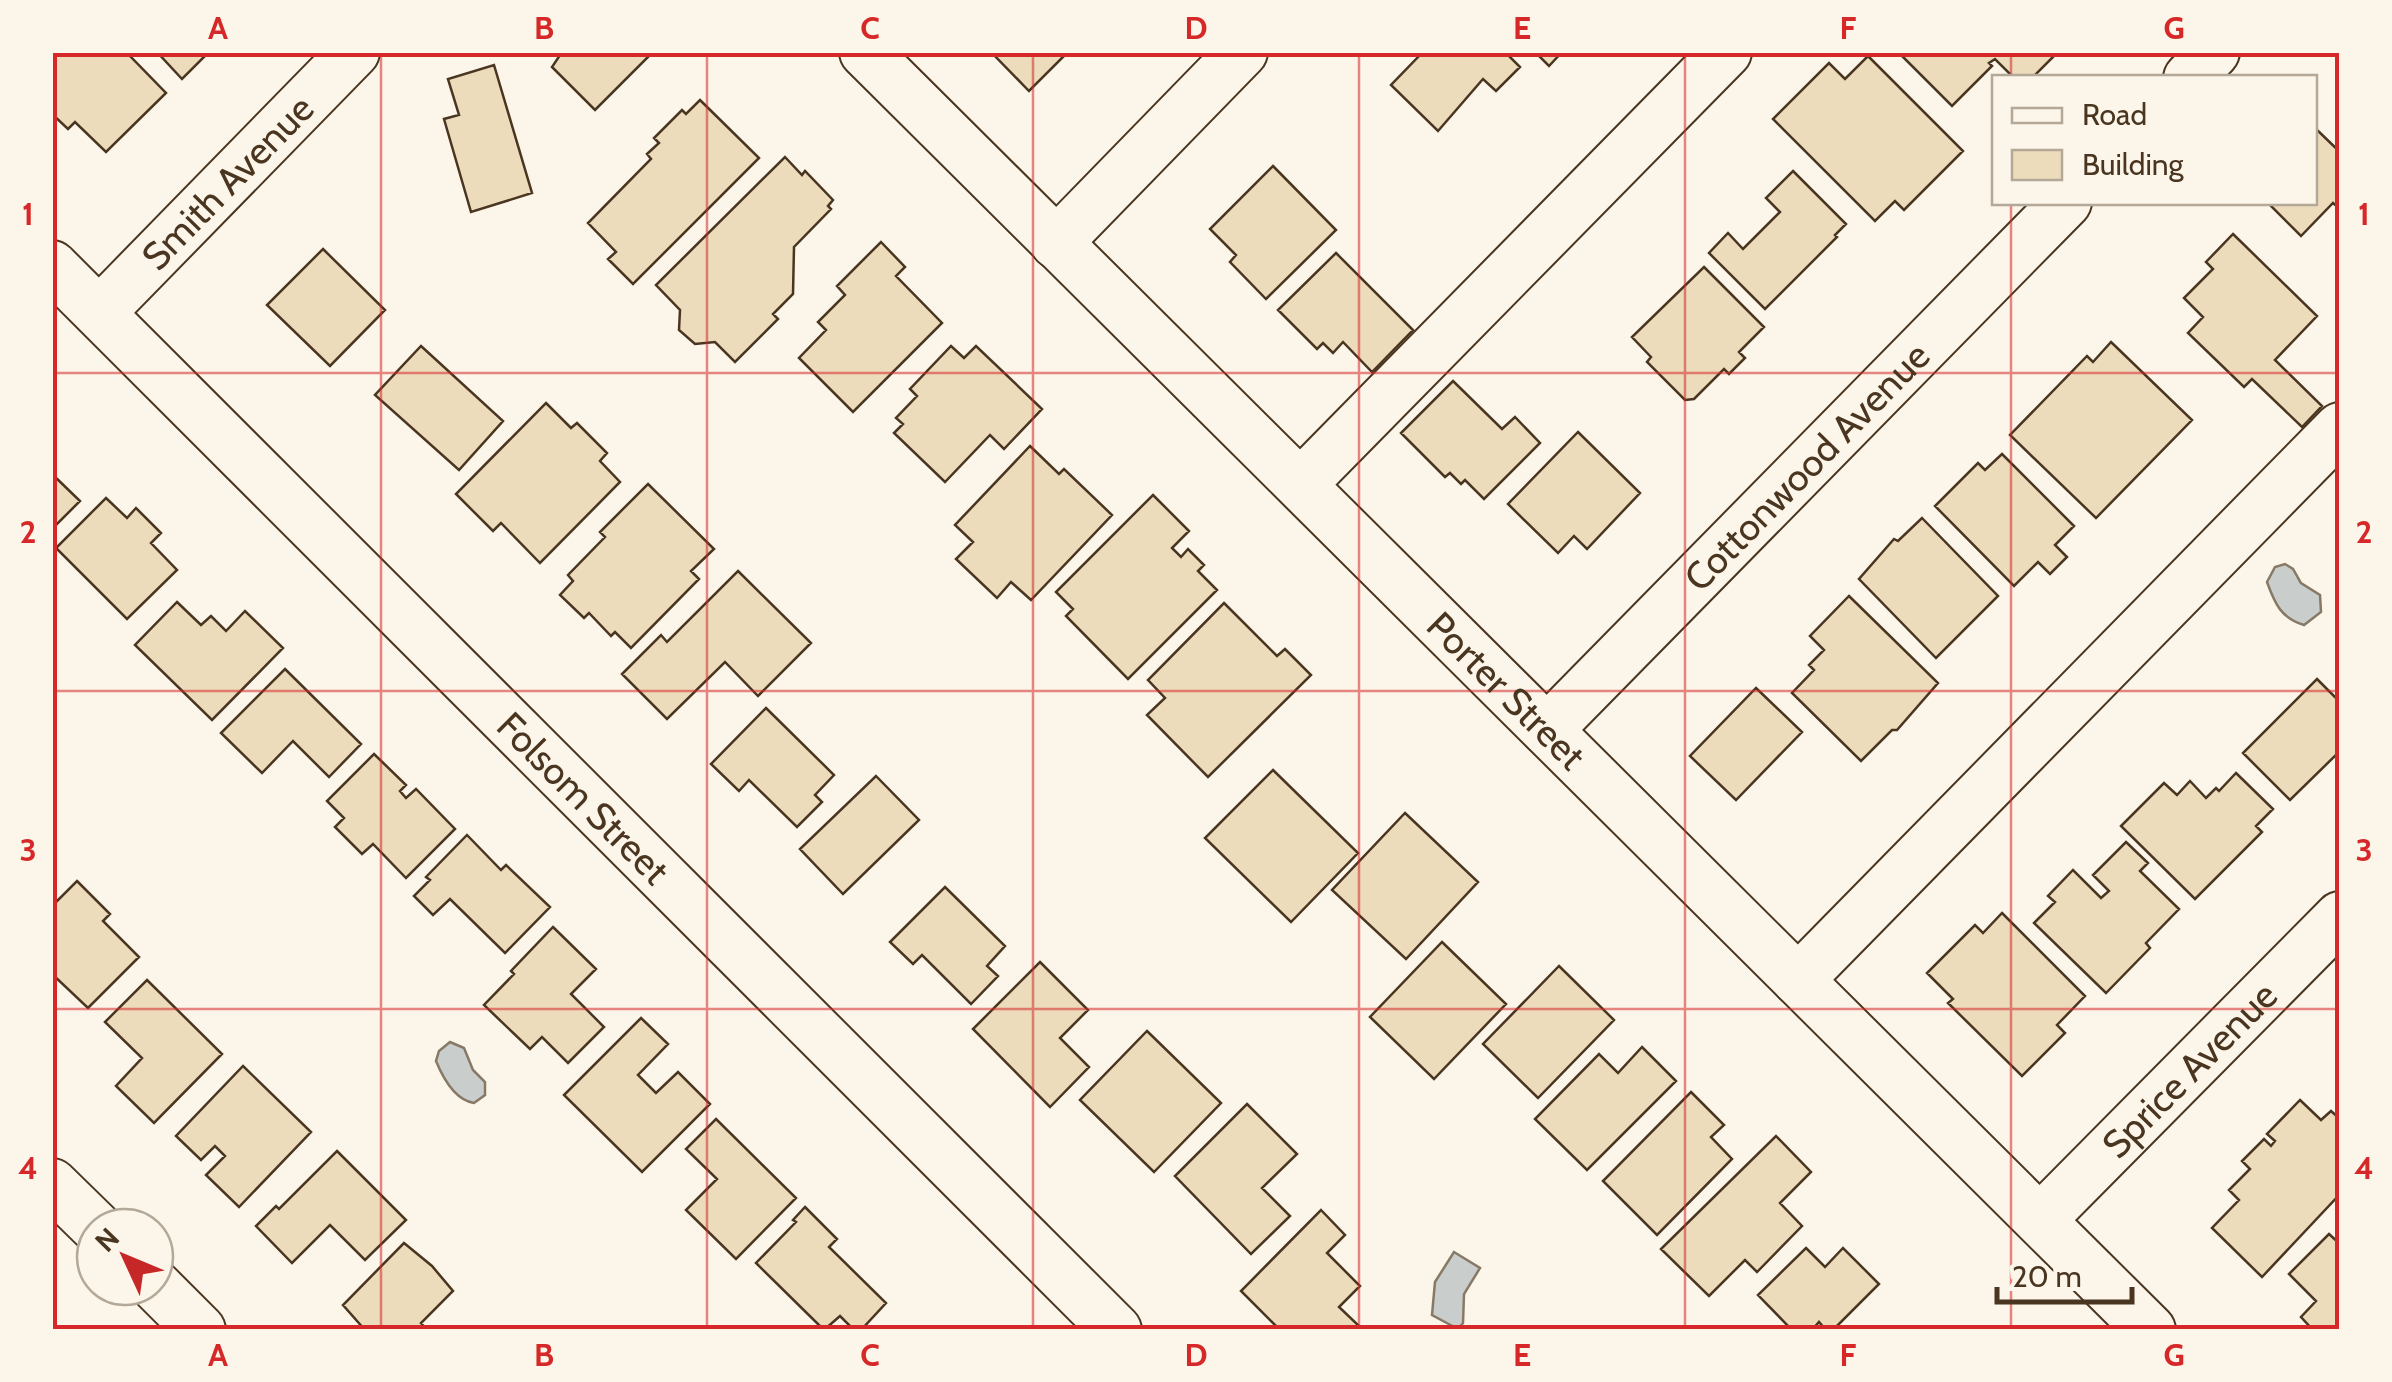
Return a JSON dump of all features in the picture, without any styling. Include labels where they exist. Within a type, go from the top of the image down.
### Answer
[{"type":"street","name":"Smith Avenue","points":[[100,312],[354,52]]},
{"type":"street","name":"Porter Street","points":[[865,52],[2150,1330]]},
{"type":"street","points":[[1056,243],[1242,52]]},
{"type":"street","points":[[1301,484],[1726,52]]},
{"type":"street","points":[[2192,75],[2214,52]]},
{"type":"street","name":"Cottonwood Avenue","points":[[1547,730],[2063,205]]},
{"type":"street","name":"Folsom Street","points":[[52,266],[1116,1330]]},
{"type":"street","points":[[1798,980],[2340,428]]},
{"type":"street","name":"Sprice Avenue","points":[[2040,1220],[2340,917]]},
{"type":"street","points":[[52,1184],[76,1207]]},
{"type":"street","points":[[175,1306],[200,1330]]},
{"type":"shaded area","points":[[2285,564],[2301,583],[2320,595],[2321,612],[2304,625],[2280,609],[2267,582],[2275,567]]},
{"type":"shaded area","points":[[450,1042],[464,1048],[473,1070],[485,1082],[485,1095],[474,1103],[455,1093],[436,1061],[439,1051]]},
{"type":"shaded area","points":[[1454,1252],[1480,1268],[1464,1294],[1463,1323],[1458,1329],[1432,1315],[1435,1282]]},
{"type":"building","points":[[52,52],[126,52],[166,93],[106,152],[75,122],[68,129],[52,114]]},
{"type":"building","points":[[157,52],[209,52],[182,79]]},
{"type":"building","points":[[562,52],[653,52],[595,110],[552,67]]},
{"type":"building","points":[[991,52],[1068,52],[1029,91]]},
{"type":"building","points":[[1423,52],[1505,52],[1520,67],[1496,91],[1483,79],[1438,131],[1391,85]]},
{"type":"building","points":[[1535,52],[1562,52],[1549,66]]},
{"type":"building","points":[[1898,52],[2057,53],[2035,75],[2011,75],[1995,59],[1952,106]]},
{"type":"building","points":[[1868,56],[1963,151],[1904,210],[1895,201],[1875,221],[1773,119],[1829,63],[1845,79]]},
{"type":"building","points":[[494,65],[532,193],[471,212],[444,119],[459,115],[448,79]]},
{"type":"building","points":[[700,100],[759,158],[633,284],[608,259],[616,252],[588,223],[651,159],[647,154],[659,143],[654,138],[682,110],[686,114]]},
{"type":"building","points":[[2317,130],[2340,152],[2340,209],[2333,203],[2301,236],[2270,205],[2317,205]]},
{"type":"building","points":[[785,157],[833,200],[828,206],[831,209],[794,247],[793,294],[773,314],[778,319],[735,362],[715,342],[695,344],[679,330],[680,310],[656,285]]},
{"type":"building","points":[[1273,166],[1336,230],[1266,299],[1230,262],[1236,255],[1210,229]]},
{"type":"building","points":[[1793,171],[1846,224],[1765,309],[1709,253],[1728,233],[1743,249],[1780,212],[1766,198]]},
{"type":"building","points":[[2233,234],[2317,316],[2275,360],[2322,406],[2302,427],[2252,379],[2244,387],[2188,333],[2203,317],[2184,298],[2213,269],[2206,262]]},
{"type":"building","points":[[881,242],[905,267],[896,276],[942,323],[853,412],[799,358],[826,330],[818,322],[845,295],[837,286]]},
{"type":"building","points":[[323,249],[385,310],[330,366],[267,305]]},
{"type":"building","points":[[1336,253],[1413,330],[1372,372],[1343,342],[1333,353],[1323,343],[1317,349],[1278,310]]},
{"type":"building","points":[[1704,267],[1764,327],[1739,352],[1745,358],[1729,374],[1724,369],[1694,399],[1685,400],[1647,362],[1651,357],[1632,337]]},
{"type":"building","points":[[2111,342],[2192,420],[2096,518],[2010,435],[2087,356],[2093,362]]},
{"type":"building","points":[[421,346],[503,421],[459,470],[375,395]]},
{"type":"building","points":[[951,346],[964,358],[976,346],[1042,409],[1004,449],[990,435],[945,482],[894,433],[903,424],[896,418],[917,396],[910,389]]},
{"type":"building","points":[[1453,381],[1502,429],[1515,417],[1540,443],[1484,499],[1465,480],[1461,484],[1450,473],[1445,477],[1401,433]]},
{"type":"building","points":[[546,403],[571,428],[577,423],[607,453],[600,461],[620,482],[540,563],[501,523],[493,531],[456,494]]},
{"type":"building","points":[[1578,432],[1640,493],[1587,549],[1574,536],[1558,553],[1508,504]]},
{"type":"building","points":[[1030,446],[1059,474],[1064,469],[1112,515],[1031,600],[1011,582],[997,598],[956,559],[973,542],[955,525]]},
{"type":"building","points":[[2002,454],[2074,526],[2055,545],[2067,557],[2050,574],[2038,562],[2014,586],[1935,506],[1978,463],[1985,470]]},
{"type":"building","points":[[52,474],[80,501],[52,529]]},
{"type":"building","points":[[648,484],[714,549],[691,571],[699,579],[631,648],[615,632],[611,636],[589,613],[584,618],[560,595],[573,581],[568,575],[605,537],[600,532]]},
{"type":"building","points":[[1153,495],[1189,531],[1172,548],[1181,557],[1188,549],[1204,565],[1198,571],[1217,590],[1128,679],[1066,616],[1073,609],[1056,592]]},
{"type":"building","points":[[106,498],[127,518],[136,508],[161,533],[151,543],[177,570],[127,619],[56,548]]},
{"type":"building","points":[[1922,518],[1998,596],[1936,658],[1859,579],[1894,539],[1898,541]]},
{"type":"building","points":[[738,571],[811,643],[758,696],[725,662],[667,719],[622,674],[661,635],[667,642]]},
{"type":"building","points":[[1849,596],[1938,683],[1897,730],[1892,730],[1861,761],[1792,693],[1814,670],[1809,665],[1824,650],[1810,636]]},
{"type":"building","points":[[177,602],[201,625],[211,616],[226,631],[245,611],[283,648],[212,720],[135,645]]},
{"type":"building","points":[[1224,603],[1277,656],[1285,649],[1311,675],[1208,777],[1147,715],[1165,698],[1148,680]]},
{"type":"building","points":[[285,669],[361,744],[329,777],[293,741],[262,773],[221,733]]},
{"type":"building","points":[[2317,679],[2340,702],[2340,751],[2290,800],[2243,753]]},
{"type":"building","points":[[1756,688],[1802,732],[1736,800],[1690,756]]},
{"type":"building","points":[[766,708],[834,775],[815,795],[822,802],[797,827],[749,780],[739,791],[711,764]]},
{"type":"building","points":[[374,754],[406,785],[400,791],[406,798],[416,789],[455,829],[406,878],[373,844],[362,854],[335,827],[344,818],[327,801]]},
{"type":"building","points":[[1273,770],[1358,853],[1291,922],[1205,838]]},
{"type":"building","points":[[2236,773],[2273,809],[2256,826],[2262,832],[2195,899],[2121,826],[2164,783],[2177,795],[2190,781],[2206,798]]},
{"type":"building","points":[[876,776],[919,820],[843,894],[800,849]]},
{"type":"building","points":[[1405,813],[1478,882],[1406,959],[1332,890]]},
{"type":"building","points":[[467,835],[501,870],[506,865],[550,907],[505,953],[450,899],[433,915],[414,896],[430,880],[426,877]]},
{"type":"building","points":[[2126,842],[2148,863],[2140,871],[2179,909],[2146,943],[2150,948],[2106,993],[2034,923],[2055,902],[2048,896],[2073,870],[2101,898],[2109,891],[2093,875]]},
{"type":"building","points":[[77,881],[110,914],[103,921],[139,957],[88,1008],[52,974],[52,906]]},
{"type":"building","points":[[945,887],[1005,946],[987,966],[998,976],[971,1004],[922,955],[913,964],[890,942]]},
{"type":"building","points":[[2002,913],[2085,996],[2057,1025],[2065,1033],[2022,1076],[1948,1003],[1953,999],[1927,973],[1975,925],[1983,933]]},
{"type":"building","points":[[553,927],[596,969],[571,994],[604,1027],[568,1063],[542,1037],[530,1049],[484,1005]]},
{"type":"building","points":[[1442,942],[1506,1004],[1434,1079],[1370,1017]]},
{"type":"building","points":[[1040,962],[1088,1010],[1060,1038],[1089,1067],[1050,1107],[973,1029]]},
{"type":"building","points":[[1559,966],[1614,1020],[1538,1098],[1483,1044]]},
{"type":"building","points":[[147,980],[222,1054],[154,1123],[116,1086],[142,1058],[105,1022]]},
{"type":"building","points":[[641,1018],[668,1044],[638,1075],[656,1093],[678,1072],[710,1104],[642,1172],[564,1095]]},
{"type":"building","points":[[1147,1031],[1221,1103],[1154,1172],[1080,1100]]},
{"type":"building","points":[[1642,1047],[1676,1081],[1587,1170],[1535,1119],[1599,1054],[1618,1073]]},
{"type":"building","points":[[243,1066],[311,1132],[239,1207],[206,1175],[225,1156],[215,1146],[201,1160],[176,1136]]},
{"type":"building","points":[[1691,1092],[1724,1125],[1711,1137],[1732,1159],[1657,1235],[1603,1181]]},
{"type":"building","points":[[2300,1100],[2321,1120],[2331,1111],[2340,1119],[2340,1194],[2262,1277],[2212,1228],[2239,1200],[2229,1190],[2250,1169],[2242,1161],[2264,1139],[2271,1146],[2275,1141],[2267,1134]]},
{"type":"building","points":[[1247,1104],[1297,1154],[1262,1188],[1290,1216],[1251,1254],[1175,1176]]},
{"type":"building","points":[[716,1119],[796,1198],[736,1259],[686,1210],[717,1179],[686,1149]]},
{"type":"building","points":[[1776,1136],[1811,1172],[1780,1203],[1802,1226],[1757,1272],[1745,1260],[1709,1296],[1661,1249]]},
{"type":"building","points":[[337,1151],[406,1220],[365,1260],[330,1225],[292,1263],[256,1226],[276,1206],[279,1209]]},
{"type":"building","points":[[805,1207],[837,1239],[829,1247],[886,1303],[861,1330],[854,1330],[840,1316],[824,1330],[756,1263],[796,1222],[793,1220]]},
{"type":"building","points":[[1321,1210],[1345,1235],[1327,1253],[1360,1286],[1339,1307],[1358,1325],[1353,1330],[1280,1330],[1241,1291]]},
{"type":"building","points":[[2329,1234],[2340,1244],[2340,1330],[2313,1330],[2301,1317],[2316,1301],[2289,1274]]},
{"type":"building","points":[[404,1243],[432,1266],[453,1291],[421,1323],[427,1330],[365,1330],[343,1305]]},
{"type":"building","points":[[1806,1248],[1825,1267],[1843,1248],[1879,1284],[1833,1330],[1826,1330],[1819,1322],[1812,1330],[1792,1330],[1758,1295]]}]
